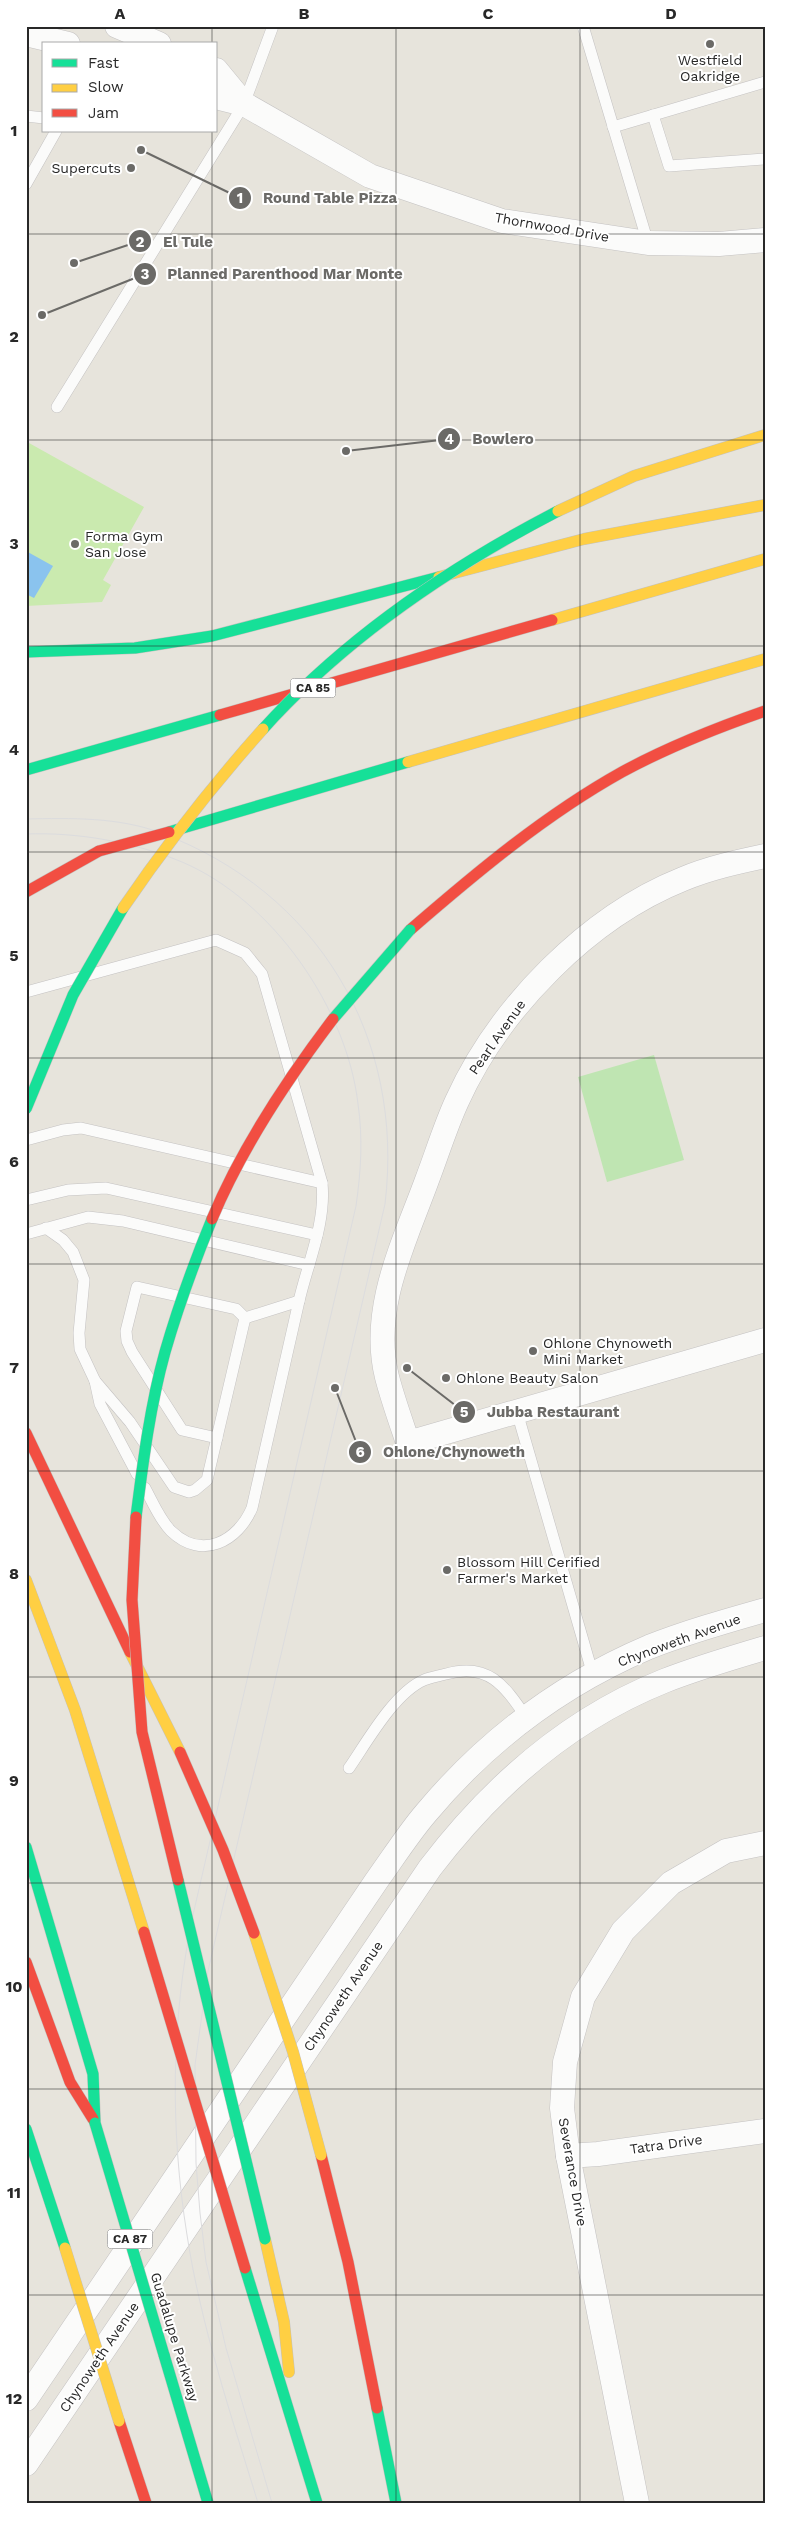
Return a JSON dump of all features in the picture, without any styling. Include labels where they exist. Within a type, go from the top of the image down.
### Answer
[{"type":"highway","points":[[26,1109],[55,1034],[80,981],[149,865],[200,798],[299,690],[361,636],[425,590],[514,534],[562,508],[616,483],[765,435]]},
{"type":"highway","points":[[26,652],[135,648],[212,636],[584,539],[765,505]]},
{"type":"highway","name":"CA 85","points":[[26,770],[765,559]]},
{"type":"highway","points":[[44,867],[765,659]]},
{"type":"highway","points":[[294,2426],[284,2322],[266,2239],[142,1732],[134,1655],[132,1584],[135,1522],[142,1462],[156,1380],[175,1314],[199,1246],[227,1183],[255,1130],[294,1068],[326,1024],[366,976],[410,930],[508,848],[583,796],[655,756],[765,711]]},
{"type":"highway","points":[[26,892],[99,851]]},
{"type":"highway","points":[[26,1433],[210,1818],[256,1940],[296,2062],[348,2262],[396,2503]]},
{"type":"highway","points":[[26,1580],[54,1647],[77,1714],[317,2503]]},
{"type":"highway","points":[[26,1847],[93,2074],[95,2123]]},
{"type":"highway","points":[[26,1962],[70,2082],[95,2123]]},
{"type":"highway","name":"Guadalupe Parkway","points":[[95,2123],[208,2503]]},
{"type":"highway","points":[[26,2128],[146,2503]]},
{"type":"street","points":[[117,26],[154,42]]},
{"type":"street","points":[[26,34],[60,42]]},
{"type":"street","name":"Thornwood Drive","points":[[218,72],[244,104]]},
{"type":"street","name":"Thornwood Drive","points":[[218,98],[244,104],[370,176],[502,221],[648,243],[719,244],[765,240]]},
{"type":"street","name":"Pearl Avenue","points":[[517,1412],[408,1443],[387,1376],[384,1346],[386,1301],[394,1269],[451,1116],[470,1075],[485,1050],[516,1009],[557,962],[618,914],[684,879],[726,864],[765,856]]},
{"type":"street","points":[[517,1412],[765,1340]]},
{"type":"street","name":"Chynoweth Avenue","points":[[26,2399],[401,1847],[425,1814],[456,1779],[489,1747],[526,1716],[566,1689],[650,1647],[765,1610]]},
{"type":"street","name":"Chynoweth Avenue","points":[[26,2464],[454,1836],[483,1804],[549,1746],[622,1701],[670,1679],[765,1648]]},
{"type":"street","name":"Severance Drive","points":[[637,2503],[568,2156],[562,2108],[564,2062],[583,1997],[623,1931],[671,1883],[726,1851],[765,1843]]},
{"type":"street","name":"Tatra Drive","points":[[568,2156],[598,2154],[765,2131]]},
{"type":"lane","points":[[57,408],[244,104],[273,26]]},
{"type":"lane","points":[[583,26],[648,243]]},
{"type":"lane","points":[[614,127],[765,82]]},
{"type":"lane","points":[[653,115],[669,166],[765,159]]},
{"type":"lane","points":[[26,116],[42,118]]},
{"type":"lane","points":[[26,184],[55,132]]},
{"type":"lane","points":[[26,992],[216,940],[245,953],[262,974],[322,1183],[324,1202],[317,1235],[299,1301],[252,1508],[246,1522],[238,1533],[220,1543],[197,1545],[177,1536],[170,1530],[113,1433],[100,1404],[96,1381]]},
{"type":"lane","points":[[26,1140],[63,1130],[81,1128],[322,1183]]},
{"type":"lane","points":[[26,1200],[68,1190],[106,1188],[317,1235]]},
{"type":"lane","points":[[26,1234],[88,1217],[123,1221],[309,1265]]},
{"type":"lane","points":[[46,1228],[64,1240],[73,1252],[84,1280],[79,1333],[80,1349],[86,1366],[130,1422],[170,1483],[180,1490],[195,1490],[207,1480],[245,1318]]},
{"type":"lane","points":[[217,1438],[182,1430],[132,1352],[126,1332],[136,1287],[236,1309],[245,1318]]},
{"type":"lane","points":[[245,1318],[299,1301]]},
{"type":"lane","points":[[517,1412],[592,1675]]},
{"type":"lane","points":[[349,1768],[393,1707],[423,1681],[432,1678],[460,1670],[478,1670],[503,1686],[526,1716]]},
{"type":"green space","name":"Forma Gym San Jose","points":[[26,435],[29,443],[144,507],[103,580],[111,585],[102,602],[26,606]]},
{"type":"green space","points":[[654,1055],[684,1160],[607,1182],[578,1077]]},
{"type":"water","points":[[26,551],[53,566],[34,598],[26,594]]},
{"type":"tram line","points":[[26,819],[112,821],[145,828],[161,833],[217,859],[265,892],[306,932],[339,978],[364,1029],[381,1084],[388,1143],[385,1204],[208,1971],[195,2065],[196,2163],[206,2262],[226,2348],[272,2503]]},
{"type":"tram line","points":[[26,834],[86,837],[145,849],[182,862],[215,879],[246,902],[274,930],[300,961],[321,995],[339,1031],[351,1068],[358,1104],[361,1155],[356,1206],[193,1915],[180,1994],[177,2034],[176,2115],[181,2195],[187,2235],[208,2337],[258,2503]]},
{"type":"traffic: fast","points":[[263,729],[328,664],[401,607],[478,556],[558,511]]},
{"type":"traffic: fast","points":[[26,652],[135,648],[212,636],[439,577]]},
{"type":"traffic: fast","points":[[26,770],[220,715]]},
{"type":"traffic: fast","points":[[169,832],[408,762]]},
{"type":"traffic: fast","points":[[26,1109],[73,995],[123,908]]},
{"type":"traffic: fast","points":[[333,1019],[410,930]]},
{"type":"traffic: fast","points":[[136,1517],[148,1434],[160,1372],[181,1302],[212,1219]]},
{"type":"traffic: fast","points":[[26,1847],[93,2074],[95,2123]]},
{"type":"traffic: fast","points":[[178,1880],[265,2239]]},
{"type":"traffic: fast","points":[[95,2123],[164,2355]]},
{"type":"traffic: fast","points":[[26,2129],[65,2248]]},
{"type":"traffic: fast","points":[[245,2268],[317,2503]]},
{"type":"traffic: fast","points":[[164,2355],[208,2503]]},
{"type":"traffic: fast","points":[[377,2408],[396,2503]]},
{"type":"traffic: slow","points":[[558,511],[634,476],[765,435]]},
{"type":"traffic: slow","points":[[439,577],[584,539],[765,505]]},
{"type":"traffic: slow","points":[[552,620],[765,559]]},
{"type":"traffic: slow","points":[[408,762],[765,659]]},
{"type":"traffic: slow","points":[[123,908],[190,816],[263,729]]},
{"type":"traffic: slow","points":[[26,1580],[75,1710],[144,1932]]},
{"type":"traffic: slow","points":[[130,1652],[180,1752]]},
{"type":"traffic: slow","points":[[254,1933],[293,2052],[321,2155]]},
{"type":"traffic: slow","points":[[265,2239],[284,2322],[289,2372]]},
{"type":"traffic: slow","points":[[65,2248],[119,2421]]},
{"type":"traffic: jam","points":[[220,715],[552,620]]},
{"type":"traffic: jam","points":[[410,930],[512,845],[594,789],[622,772],[675,746],[765,711]]},
{"type":"traffic: jam","points":[[99,851],[169,832]]},
{"type":"traffic: jam","points":[[26,892],[99,851]]},
{"type":"traffic: jam","points":[[212,1219],[237,1166],[266,1115],[298,1066],[333,1019]]},
{"type":"traffic: jam","points":[[26,1433],[130,1652]]},
{"type":"traffic: jam","points":[[136,1517],[132,1600],[142,1732],[178,1880]]},
{"type":"traffic: jam","points":[[180,1752],[223,1850],[254,1933]]},
{"type":"traffic: jam","points":[[144,1932],[245,2268]]},
{"type":"traffic: jam","points":[[26,1962],[70,2082],[93,2119]]},
{"type":"traffic: jam","points":[[321,2155],[348,2262],[377,2408]]},
{"type":"traffic: jam","points":[[119,2421],[146,2503]]},
{"type":"place","name":"Westfield Oakridge","points":[[710,44]]},
{"type":"place","name":"Round Table Pizza","points":[[141,150]]},
{"type":"place","name":"Supercuts","points":[[131,168]]},
{"type":"place","name":"El Tule","points":[[74,263]]},
{"type":"place","name":"Planned Parenthood Mar Monte","points":[[42,315]]},
{"type":"place","name":"Bowlero","points":[[346,451]]},
{"type":"place","name":"Forma Gym San Jose","points":[[75,544]]},
{"type":"place","name":"Ohlone Chynoweth Mini Market","points":[[533,1351]]},
{"type":"place","name":"Jubba Restaurant","points":[[407,1368]]},
{"type":"place","name":"Ohlone Beauty Salon","points":[[446,1378]]},
{"type":"place","name":"Ohlone/Chynoweth","points":[[335,1388]]},
{"type":"place","name":"Blossom Hill Cerified Farmer's Market","points":[[447,1570]]}]
